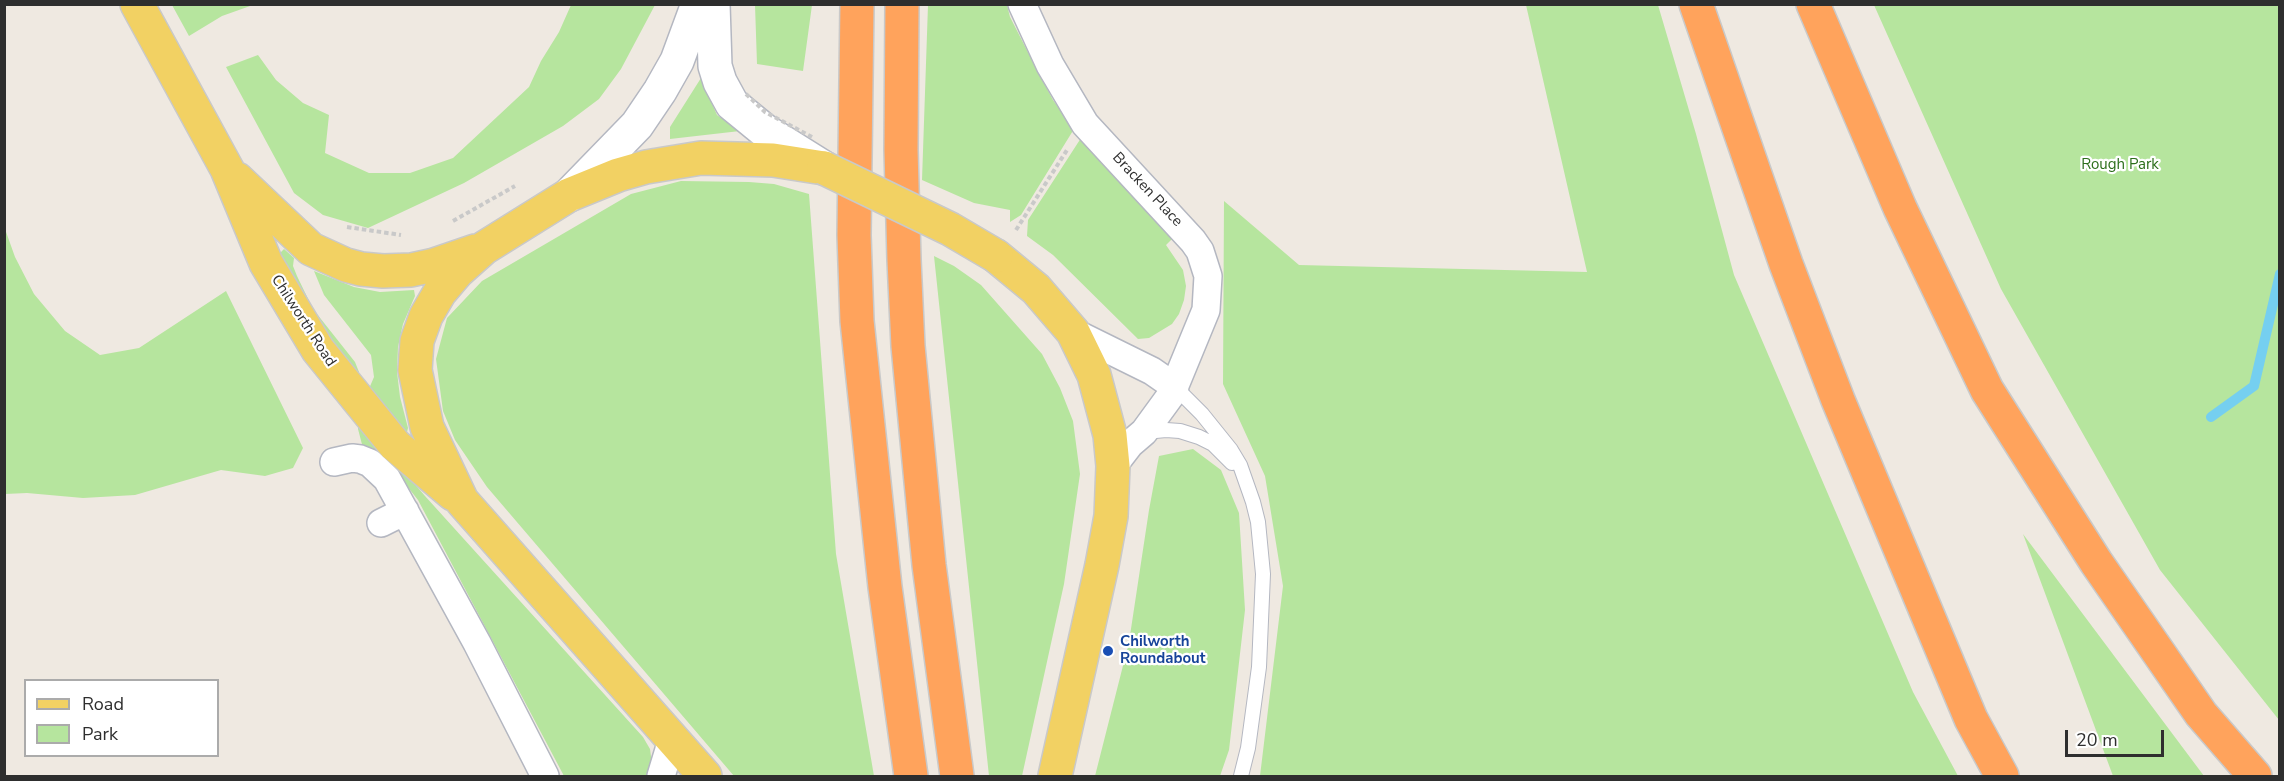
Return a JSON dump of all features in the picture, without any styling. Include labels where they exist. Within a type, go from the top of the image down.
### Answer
[{"type":"highway","points":[[857,4],[854,235],[857,321],[885,587],[911,777]]},
{"type":"highway","points":[[902,4],[901,139],[908,346],[929,565],[957,777]]},
{"type":"highway","points":[[1696,4],[1786,264],[1838,400],[1971,719],[2002,777]]},
{"type":"highway","points":[[1813,4],[1900,208],[1987,390],[2096,562],[2200,714],[2255,777]]},
{"type":"main road","name":"Chilworth Road","points":[[137,4],[227,169],[266,263],[318,350],[394,446],[462,501]]},
{"type":"main road","points":[[705,777],[462,501],[428,428],[415,370],[417,341],[426,316],[440,292],[456,272],[484,248],[569,195],[618,175],[646,167],[701,158],[773,160],[824,168],[950,229],[1005,244],[1036,289],[1073,332],[1094,375],[1110,435],[1113,466],[1111,516],[1055,777]]},
{"type":"main road","name":"Chilworth Road","points":[[227,169],[311,249],[346,265],[383,271],[411,270],[434,266],[484,248]]},
{"type":"street","points":[[569,195],[636,125],[660,92],[677,61],[698,4]]},
{"type":"street","points":[[713,4],[715,66],[720,82],[732,104],[747,118],[824,168]]},
{"type":"street","name":"Bracken Place","points":[[1022,4],[1050,65],[1086,124],[1193,241],[1205,262],[1208,276],[1206,310],[1175,387],[1162,410],[1113,466]]},
{"type":"street","points":[[1073,332],[1152,371],[1175,387]]},
{"type":"street","points":[[334,462],[352,458],[370,463],[387,479],[477,643],[545,777]]},
{"type":"street","points":[[381,523],[405,511]]},
{"type":"street","points":[[661,777],[672,740]]},
{"type":"lane","points":[[1175,387],[1202,414],[1225,442],[1239,465],[1258,522],[1263,574],[1259,667],[1248,748],[1241,777]]},
{"type":"lane","points":[[1144,432],[1166,430],[1199,437],[1213,444],[1237,468],[1246,485]]},
{"type":"path","points":[[1005,244],[1086,124]]},
{"type":"path","points":[[448,224],[521,183]]},
{"type":"path","points":[[338,226],[411,236]]},
{"type":"green space","points":[[172,5],[253,5],[222,16],[189,36]]},
{"type":"green space","points":[[571,5],[655,5],[621,69],[599,99],[563,126],[464,183],[368,228],[323,215],[294,193],[226,67],[258,55],[276,80],[303,103],[329,115],[325,153],[369,173],[410,173],[453,158],[529,87]]},
{"type":"green space","points":[[755,5],[812,5],[803,71],[757,64]]},
{"type":"green space","points":[[928,5],[1007,5],[1010,17],[1053,100],[1074,129],[1021,215],[1010,222],[1010,210],[974,203],[922,180]]},
{"type":"green space","points":[[1526,5],[1658,5],[1734,275],[1913,692],[1958,776],[1260,776],[1283,586],[1265,476],[1223,384],[1224,201],[1299,265],[1587,272]]},
{"type":"green space","name":"Rough Park","points":[[1874,5],[2279,5],[2279,720],[2160,570],[2001,289]]},
{"type":"green space","points":[[701,78],[717,115],[740,131],[670,139],[670,127]]},
{"type":"green space","points":[[1081,138],[1173,238],[1166,245],[1183,270],[1186,286],[1184,300],[1172,324],[1149,338],[1138,339],[1053,255],[1027,236],[1028,220]]},
{"type":"green space","points":[[681,181],[774,184],[809,194],[836,554],[874,776],[734,776],[487,487],[455,440],[443,411],[436,359],[447,318],[482,281],[631,194]]},
{"type":"green space","points":[[5,229],[15,257],[34,294],[65,331],[100,355],[139,348],[226,291],[303,448],[293,468],[265,476],[221,470],[135,495],[83,498],[27,493],[5,494]]},
{"type":"green space","points":[[284,249],[294,258],[293,266],[313,309],[355,362],[359,372],[358,380],[277,256]]},
{"type":"green space","points":[[934,256],[954,266],[981,285],[1042,354],[1060,388],[1073,421],[1080,474],[1064,584],[1022,776],[989,776]]},
{"type":"green space","points":[[314,271],[354,287],[380,292],[414,290],[415,296],[403,324],[398,347],[397,372],[407,432],[405,433],[368,391],[374,377],[371,355],[324,295]]},
{"type":"green space","points":[[358,418],[425,496],[643,737],[650,749],[652,764],[649,776],[564,776],[418,500],[388,462],[364,452],[358,429]]},
{"type":"green space","points":[[1193,449],[1221,470],[1239,513],[1245,610],[1229,750],[1220,776],[1095,776],[1129,642],[1159,456]]},
{"type":"green space","points":[[2023,534],[2204,776],[2113,776]]},
{"type":"waterway","points":[[2211,417],[2254,386],[2280,274]]},
{"type":"place","name":"Chilworth Roundabout","points":[[1108,651]]}]
